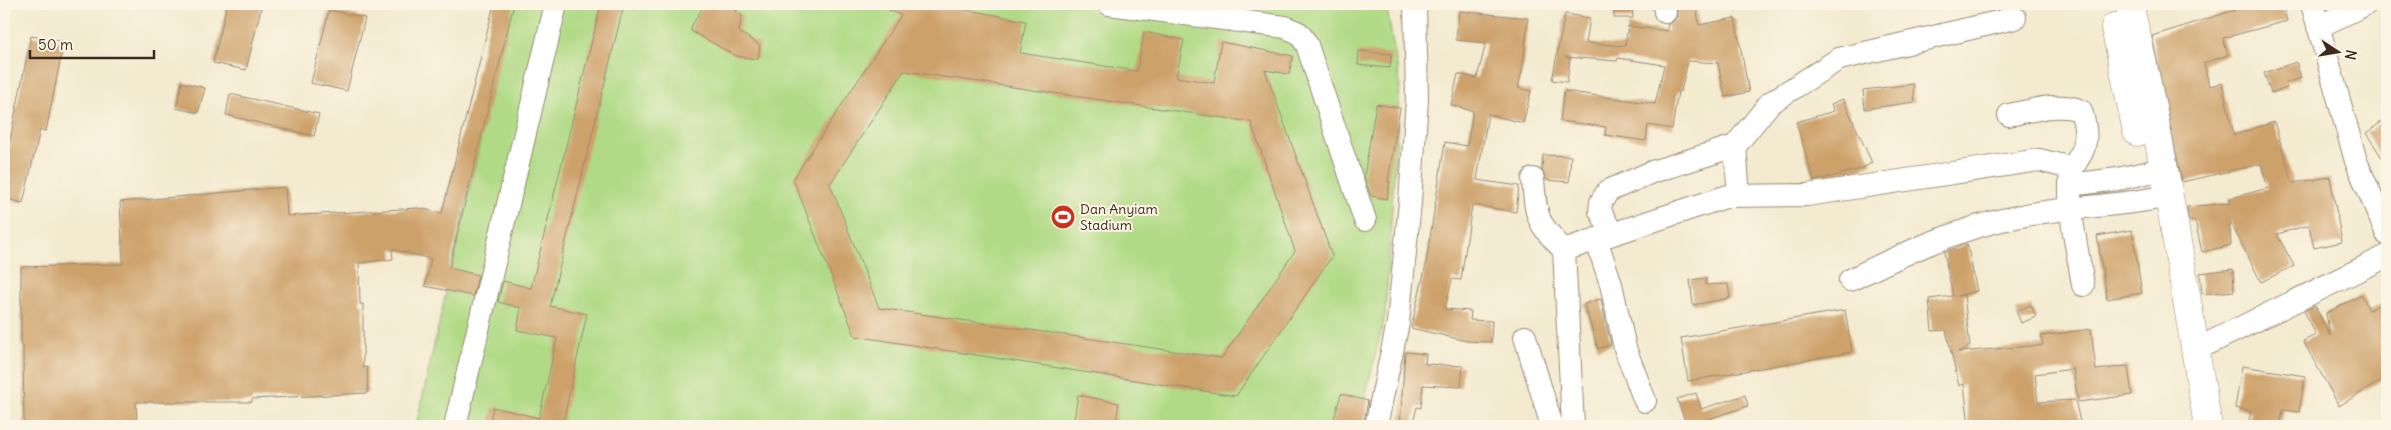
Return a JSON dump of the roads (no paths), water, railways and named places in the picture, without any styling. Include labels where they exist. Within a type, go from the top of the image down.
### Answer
[{"type":"main road","points":[[2110,4],[2155,171]]},
{"type":"main road","points":[[2129,4],[2145,70],[2155,171],[2189,426]]},
{"type":"main road","points":[[2159,198],[2195,350],[2208,426]]},
{"type":"street","points":[[455,426],[556,4]]},
{"type":"street","points":[[1109,4],[1286,27],[1299,33],[1307,45],[1365,220]]},
{"type":"street","points":[[1376,426],[1398,323],[1410,202],[1417,99],[1415,4]]},
{"type":"street","points":[[2312,4],[2356,161],[2387,234]]},
{"type":"street","points":[[2318,27],[2366,4]]},
{"type":"street","points":[[1645,401],[1625,348],[1611,284],[1600,211],[1601,202],[1608,191],[1652,172],[1735,146],[1770,103],[1839,59],[2015,18]]},
{"type":"street","points":[[2009,115],[2055,108],[2073,107],[2081,110],[2086,125],[2082,151],[2070,176],[2071,209],[2083,285]]},
{"type":"street","points":[[1735,146],[1739,196]]},
{"type":"street","points":[[1564,250],[1728,196],[1807,195],[2039,160],[2070,176],[2118,179],[2155,171]]},
{"type":"street","points":[[1533,178],[1537,218],[1545,231],[1564,250],[1573,426]]},
{"type":"street","points":[[1850,280],[1925,244],[1980,225],[2021,216],[2159,198]]},
{"type":"street","points":[[2195,350],[2387,256]]},
{"type":"street","points":[[1525,337],[1552,426]]},
{"type":"place","name":"Dan Anyiam Stadium","points":[[1063,217]]}]
